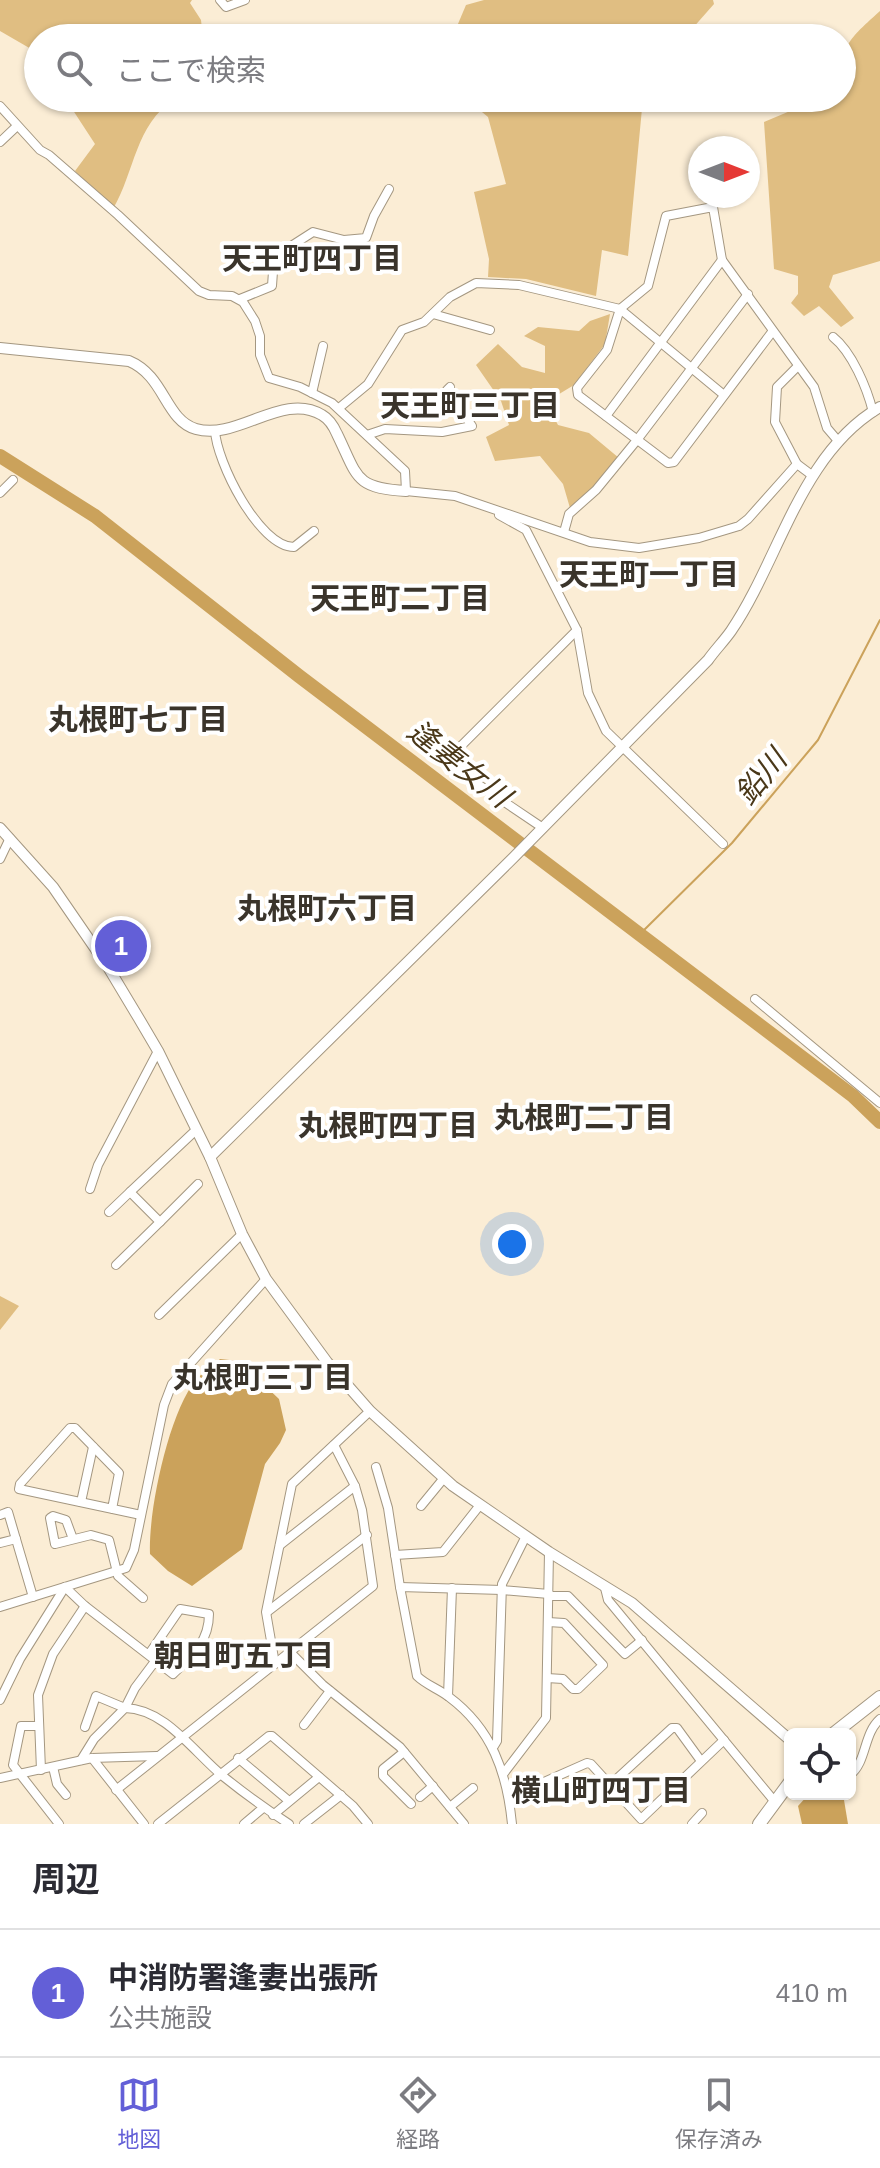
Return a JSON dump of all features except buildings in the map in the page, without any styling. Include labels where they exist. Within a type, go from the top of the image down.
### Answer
[{"type":"highway","points":[[841,1728],[880,1697]]},
{"type":"highway","points":[[761,1822],[784,1790]]},
{"type":"street","points":[[220,0],[226,7],[245,0]]},
{"type":"street","points":[[0,106],[40,150],[115,212],[199,291],[240,299],[255,321],[260,336],[260,355],[269,378],[312,393],[339,408],[405,471],[406,491]]},
{"type":"street","points":[[0,142],[17,126]]},
{"type":"street","points":[[240,299],[272,286],[274,257],[313,232],[344,240],[366,238],[389,189]]},
{"type":"street","points":[[772,332],[674,462],[668,463],[578,395],[577,388],[607,350],[620,309],[648,286],[666,216],[713,207],[722,260],[814,387],[827,428],[839,442]]},
{"type":"street","points":[[606,416],[722,260]]},
{"type":"street","points":[[339,408],[368,384],[402,330],[424,322],[450,297],[476,283],[519,285],[620,309],[724,395]]},
{"type":"street","points":[[564,532],[569,514],[596,490],[637,440],[748,294]]},
{"type":"street","points":[[433,314],[490,330]]},
{"type":"street","points":[[210,1157],[622,748],[708,660],[731,631],[813,476],[839,442],[876,410],[862,377],[842,345],[833,337]]},
{"type":"street","points":[[312,393],[323,346]]},
{"type":"street","points":[[0,348],[129,361],[149,373],[174,413],[194,429],[215,430],[287,410],[316,412],[325,416],[334,427],[351,464],[366,483],[380,489],[455,496],[606,546],[639,548],[728,531],[748,519],[797,464]]},
{"type":"street","points":[[798,366],[777,387],[775,422],[797,464],[813,476]]},
{"type":"street","points":[[367,435],[385,429],[442,432],[472,426],[447,390],[450,387]]},
{"type":"street","points":[[215,430],[219,454],[228,475],[251,514],[276,540],[283,546],[294,547],[314,531]]},
{"type":"street","points":[[0,493],[13,480]]},
{"type":"street","points":[[492,510],[526,530],[577,630],[588,693],[606,731],[723,844]]},
{"type":"street","points":[[539,831],[445,762],[577,630]]},
{"type":"street","points":[[0,828],[53,887],[158,1051],[210,1157],[242,1234],[266,1279],[327,1362],[370,1411],[444,1478],[549,1552],[632,1603],[784,1735]]},
{"type":"street","points":[[0,859],[10,838]]},
{"type":"street","points":[[755,999],[880,1103]]},
{"type":"street","points":[[90,1189],[98,1165],[158,1051]]},
{"type":"street","points":[[109,1212],[196,1130]]},
{"type":"street","points":[[116,1265],[198,1184]]},
{"type":"street","points":[[130,1192],[160,1222]]},
{"type":"street","points":[[159,1315],[242,1234]]},
{"type":"street","points":[[0,1607],[126,1568],[130,1563],[164,1405],[172,1384],[266,1279]]},
{"type":"street","points":[[275,1664],[266,1612],[292,1484],[370,1411]]},
{"type":"street","points":[[112,1509],[119,1473],[75,1428],[70,1428],[20,1484],[19,1489],[81,1502],[112,1509],[141,1515]]},
{"type":"street","points":[[116,1790],[373,1586],[367,1535],[355,1486],[334,1445]]},
{"type":"street","points":[[81,1502],[93,1447]]},
{"type":"street","points":[[376,1467],[388,1508],[417,1676],[448,1696],[494,1746],[510,1797],[512,1824]]},
{"type":"street","points":[[421,1506],[444,1478]]},
{"type":"street","points":[[279,1546],[355,1486]]},
{"type":"street","points":[[395,1555],[443,1552],[480,1505]]},
{"type":"street","points":[[0,1515],[8,1512],[33,1597]]},
{"type":"street","points":[[73,1539],[91,1535],[109,1540],[118,1576],[143,1598]]},
{"type":"street","points":[[266,1612],[367,1535]]},
{"type":"street","points":[[494,1746],[497,1741],[502,1584],[526,1536]]},
{"type":"street","points":[[0,1543],[16,1539]]},
{"type":"street","points":[[504,1773],[546,1718],[549,1552]]},
{"type":"street","points":[[65,1587],[85,1606],[152,1657],[173,1674],[201,1647],[209,1627],[209,1614],[180,1609],[152,1657],[125,1708],[94,1739],[81,1760]]},
{"type":"street","points":[[0,1700],[20,1659],[65,1587]]},
{"type":"street","points":[[400,1587],[502,1590],[568,1596],[625,1654],[642,1640]]},
{"type":"street","points":[[448,1696],[452,1588]]},
{"type":"street","points":[[605,1588],[608,1600],[775,1802]]},
{"type":"street","points":[[41,1770],[38,1695],[53,1654],[85,1606]]},
{"type":"street","points":[[547,1678],[563,1679],[573,1689],[578,1689],[603,1665],[568,1626],[548,1622]]},
{"type":"street","points":[[291,1653],[330,1691],[404,1752],[464,1824]]},
{"type":"street","points":[[304,1725],[330,1691]]},
{"type":"street","points":[[85,1727],[96,1696],[125,1708],[141,1708],[163,1721],[220,1775],[289,1824]]},
{"type":"street","points":[[856,1770],[867,1737],[880,1719]]},
{"type":"street","points":[[39,1726],[21,1726],[13,1765],[59,1824]]},
{"type":"street","points":[[610,1785],[672,1728],[677,1728],[701,1761]]},
{"type":"street","points":[[158,1824],[266,1736],[272,1736],[341,1795],[368,1824]]},
{"type":"street","points":[[510,1797],[587,1763],[610,1785],[638,1821],[724,1740]]},
{"type":"street","points":[[404,1752],[383,1769],[383,1776],[411,1804]]},
{"type":"street","points":[[0,1778],[92,1758],[157,1756]]},
{"type":"street","points":[[92,1758],[144,1824]]},
{"type":"street","points":[[238,1758],[289,1801]]},
{"type":"street","points":[[53,1767],[57,1784],[66,1795]]},
{"type":"street","points":[[273,1815],[319,1777]]},
{"type":"street","points":[[420,1797],[433,1786]]},
{"type":"street","points":[[450,1807],[473,1788]]},
{"type":"street","points":[[304,1824],[341,1795]]},
{"type":"street","points":[[244,1824],[263,1808]]},
{"type":"street","points":[[692,1824],[702,1813]]},
{"type":"shaded area","points":[[0,0],[192,0],[190,3],[201,24],[24,24],[24,45],[0,31]]},
{"type":"shaded area","points":[[484,0],[713,0],[714,4],[696,24],[458,24],[466,5]]},
{"type":"shaded area","points":[[880,11],[880,261],[833,275],[829,287],[854,318],[841,327],[819,306],[804,316],[791,303],[798,294],[798,276],[774,269],[764,122],[788,112],[856,112],[858,32]]},
{"type":"shaded area","points":[[74,112],[159,112],[143,135],[113,209],[75,171],[95,144]]},
{"type":"shaded area","points":[[482,112],[642,112],[628,256],[602,250],[596,296],[526,279],[488,277],[489,259],[474,192],[506,184],[488,117]]},
{"type":"shaded area","points":[[610,314],[605,344],[574,385],[546,402],[558,425],[589,433],[619,458],[594,490],[570,508],[563,484],[540,456],[495,461],[486,437],[509,425],[501,401],[476,365],[498,344],[522,367],[545,373],[545,346],[524,336],[538,327],[579,331],[590,321]]},
{"type":"shaded area","points":[[0,1296],[19,1306],[0,1330]]},
{"type":"shaded area","points":[[220,1359],[239,1361],[279,1399],[286,1430],[265,1464],[242,1549],[192,1586],[168,1571],[150,1554],[150,1535],[162,1463],[177,1415],[196,1380]]},
{"type":"shaded area","points":[[804,1800],[844,1800],[848,1824],[802,1824],[798,1806]]},
{"type":"waterway","name":"逢妻女川","points":[[0,456],[95,516],[299,676],[853,1096],[880,1122]]},
{"type":"waterway","name":"鉛川","points":[[639,935],[732,843],[818,740],[880,620]]},
{"type":"place","name":"中消防署逢妻出張所","points":[[121,946]]},
{"type":"district","name":"天王町四丁目","points":[[312,259]]},
{"type":"district","name":"天王町三丁目","points":[[470,406]]},
{"type":"district","name":"天王町一丁目","points":[[649,575]]},
{"type":"district","name":"天王町二丁目","points":[[400,599]]},
{"type":"district","name":"丸根町七丁目","points":[[138,720]]},
{"type":"district","name":"丸根町六丁目","points":[[327,909]]},
{"type":"district","name":"丸根町二丁目","points":[[584,1118]]},
{"type":"district","name":"丸根町四丁目","points":[[388,1126]]},
{"type":"district","name":"丸根町三丁目","points":[[263,1378]]},
{"type":"district","name":"朝日町五丁目","points":[[244,1656]]},
{"type":"district","name":"横山町四丁目","points":[[601,1791]]}]
